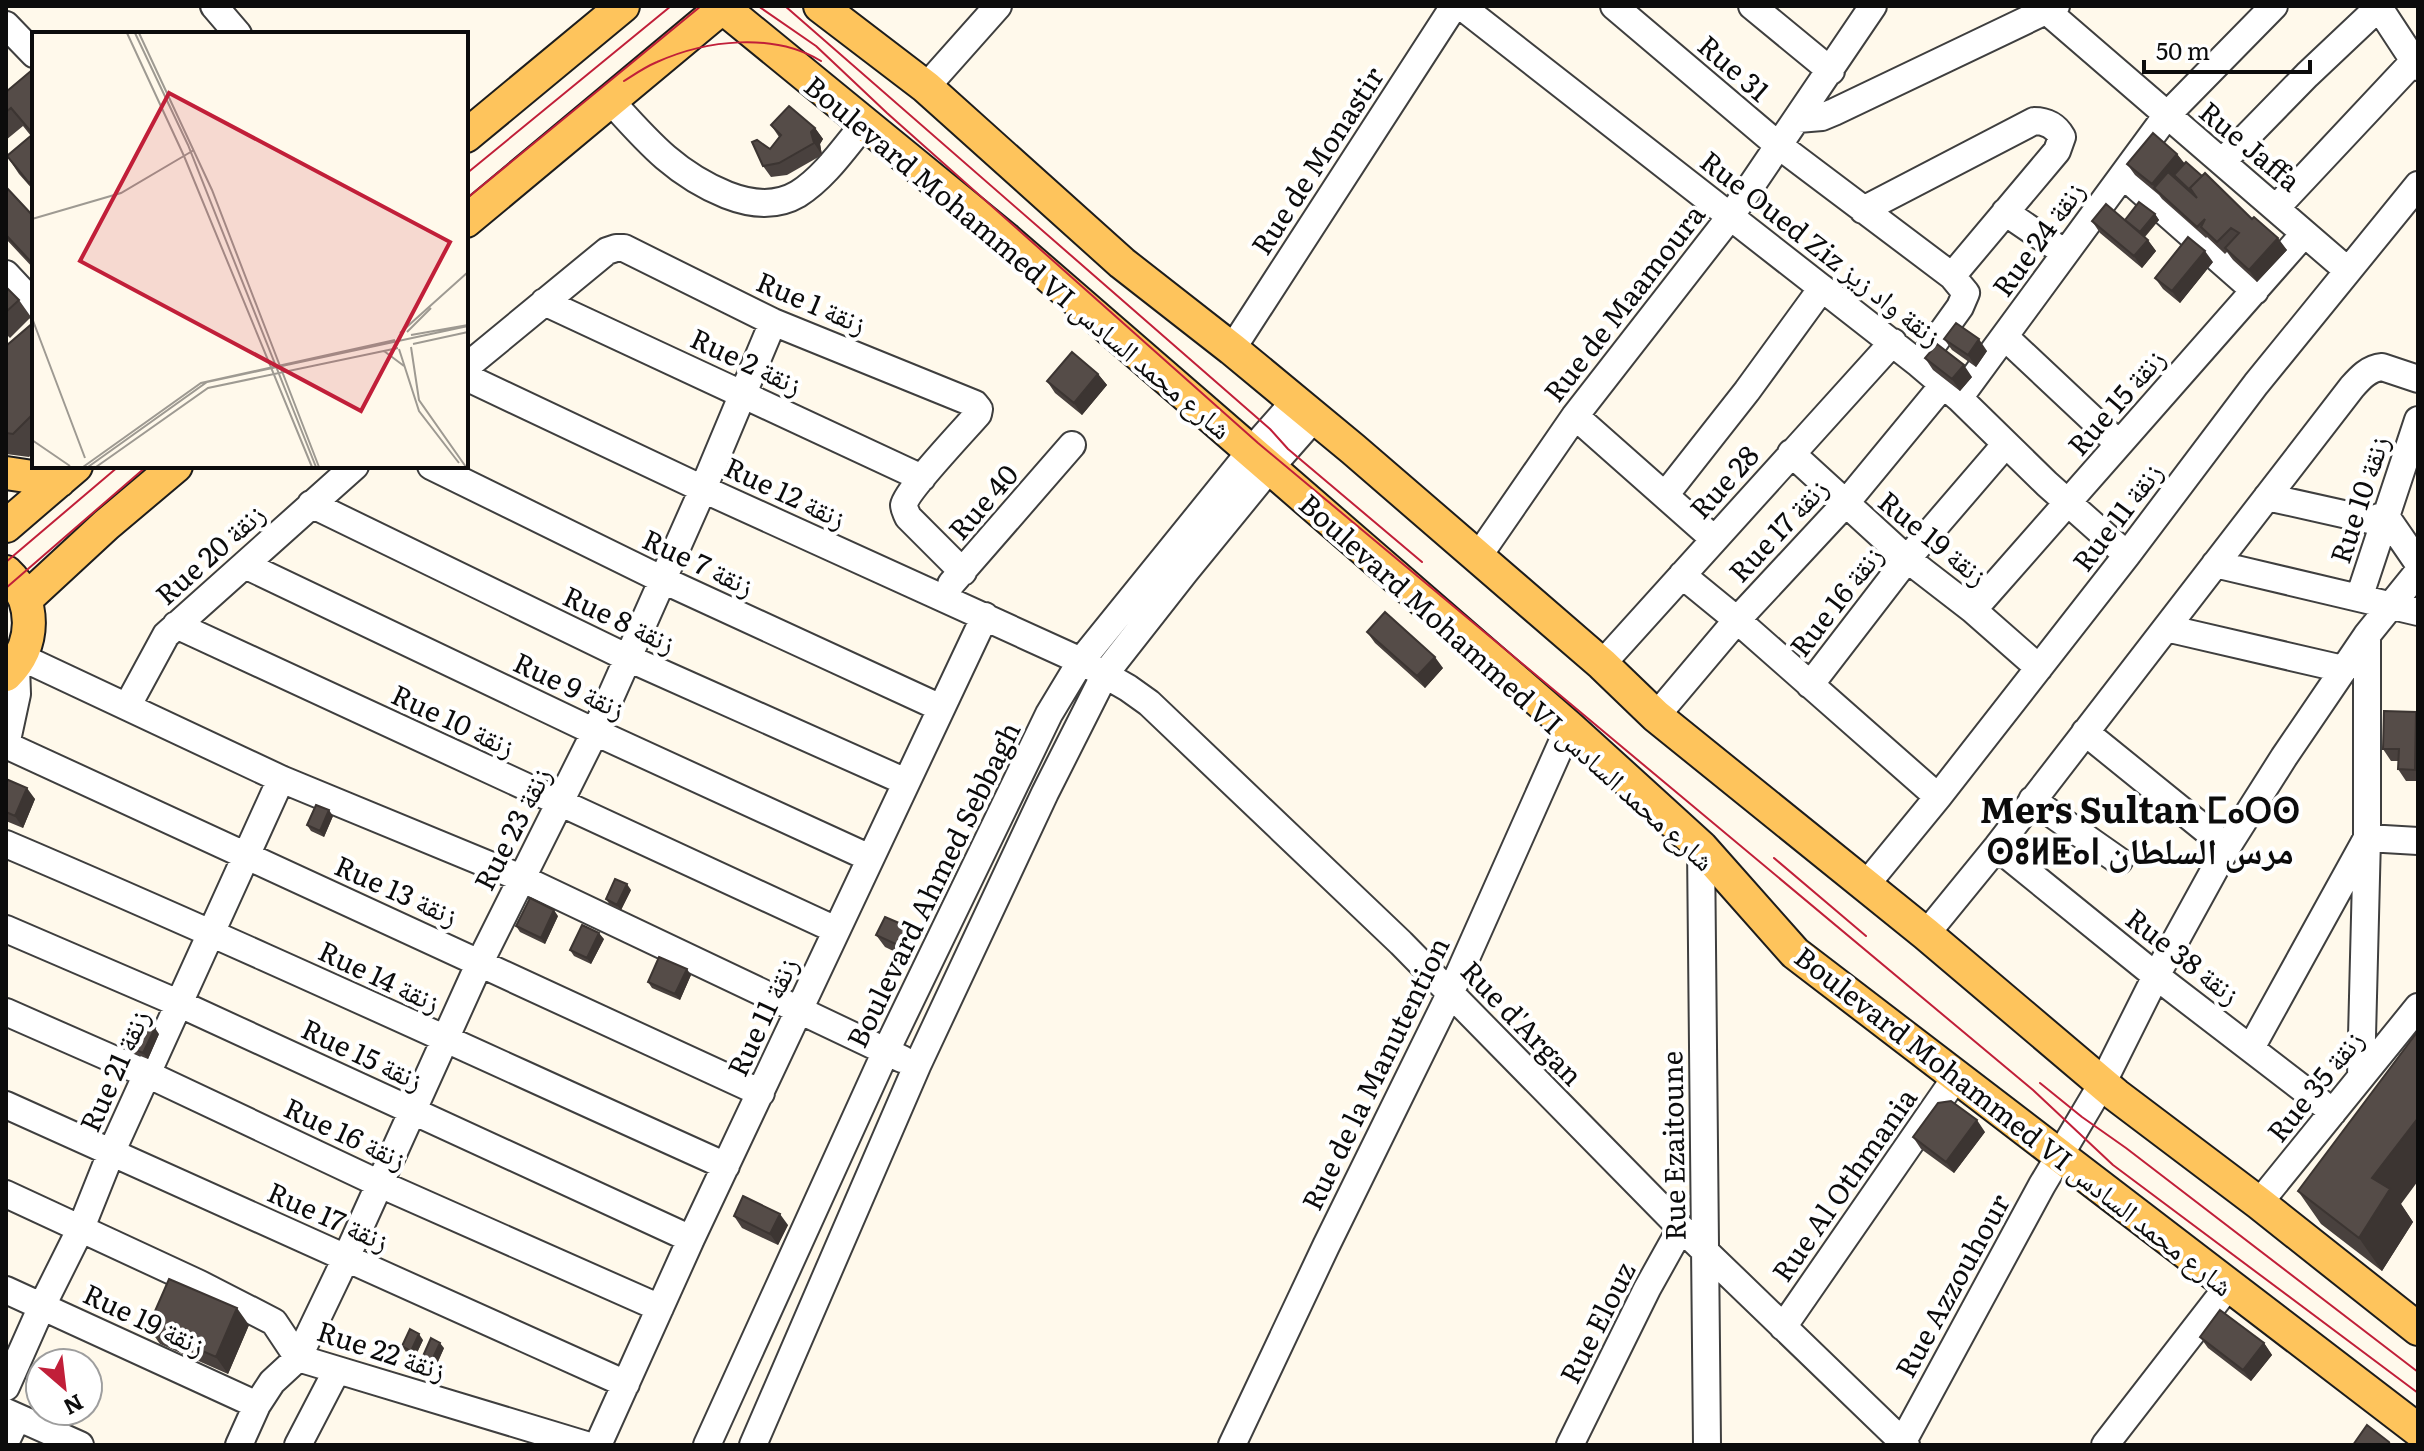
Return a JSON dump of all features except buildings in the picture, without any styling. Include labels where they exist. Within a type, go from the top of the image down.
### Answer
[{"type":"main road","points":[[468,134],[586,22],[623,6]]},
{"type":"main road","points":[[468,219],[723,6]]},
{"type":"main road","name":"Boulevard Mohammed VI شارع محمد السادس","points":[[723,6],[1007,240],[1569,727],[1701,847],[1795,953],[2418,1430]]},
{"type":"main road","points":[[820,6],[926,87],[1122,263],[1305,409],[1602,664],[1656,716],[1926,934],[2102,1084],[2418,1329]]},
{"type":"main road","points":[[26,599],[174,468]]},
{"type":"main road","points":[[6,473],[67,474]]},
{"type":"main road","points":[[6,526],[67,474]]},
{"type":"main road","points":[[6,572],[15,580],[26,599],[30,619],[28,639],[14,666]]},
{"type":"street","points":[[214,6],[236,32]]},
{"type":"street","points":[[926,87],[998,6]]},
{"type":"street","name":"Rue de Monastir","points":[[1232,349],[1454,6]]},
{"type":"street","name":"Rue Oued Ziz زنقة واد زيز","points":[[1461,6],[1893,342],[1951,391],[2005,445],[2127,555]]},
{"type":"street","name":"Rue 31","points":[[1614,6],[1778,145],[1959,285]]},
{"type":"street","points":[[1752,6],[1831,71]]},
{"type":"street","name":"Rue de Maamoura","points":[[1477,558],[1575,416],[1730,217],[1873,6]]},
{"type":"street","points":[[2167,115],[2274,6]]},
{"type":"street","points":[[2222,162],[2378,6],[2416,64],[2277,207]]},
{"type":"street","points":[[1798,119],[1822,117],[1834,112],[2048,8]]},
{"type":"street","name":"Rue Jaffa","points":[[2048,8],[2347,270]]},
{"type":"street","points":[[6,25],[32,52]]},
{"type":"street","points":[[610,100],[650,144],[683,173],[702,185],[733,197],[761,203],[788,199],[808,187],[865,123]]},
{"type":"street","name":"Rue 24 زنقة","points":[[1951,391],[2005,337],[2167,115]]},
{"type":"street","points":[[1863,210],[2034,121],[2051,125],[2062,137],[2061,144],[2005,212],[1959,285],[1960,307],[1919,364]]},
{"type":"street","points":[[2123,175],[2255,291]]},
{"type":"street","name":"Rue 11 زنقة","points":[[1865,886],[2039,668],[2256,384],[2418,185]]},
{"type":"street","points":[[2005,212],[2065,253]]},
{"type":"street","name":"Rue 15 زنقة","points":[[1973,610],[2304,234]]},
{"type":"street","name":"Rue 1 زنقة","points":[[544,302],[607,251],[624,248],[773,322],[975,404],[978,414],[922,478]]},
{"type":"street","points":[[6,274],[32,302]]},
{"type":"street","points":[[1666,494],[1822,288]]},
{"type":"street","points":[[468,365],[544,302]]},
{"type":"street","name":"Rue 2 زنقة","points":[[544,302],[922,478]]},
{"type":"street","name":"Rue 23 زنقة","points":[[298,1358],[480,962],[595,732],[773,322]]},
{"type":"street","points":[[2005,337],[2119,444]]},
{"type":"street","name":"Rue 28","points":[[1602,664],[1893,342]]},
{"type":"street","points":[[1926,934],[1997,847],[2352,387],[2368,371],[2382,367],[2418,379]]},
{"type":"street","name":"Rue 12 زنقة","points":[[468,378],[1081,661]]},
{"type":"street","name":"Rue 17 زنقة","points":[[1656,716],[1737,620],[1951,391]]},
{"type":"street","name":"Boulevard Ahmed Sebbagh","points":[[707,1445],[886,1051],[1049,714],[1081,661],[1175,564],[1305,409]]},
{"type":"street","points":[[1575,416],[1714,539]]},
{"type":"street","name":"Rue 10 زنقة","points":[[2359,598],[2418,420]]},
{"type":"street","name":"Rue 40","points":[[940,596],[1072,445]]},
{"type":"street","name":"Rue 16 زنقة","points":[[1810,685],[1907,559],[2005,445]]},
{"type":"street","name":"Rue 19 زنقة","points":[[1791,453],[1907,559],[1973,610],[2039,668]]},
{"type":"street","name":"Rue 20 زنقة","points":[[128,705],[158,648],[176,625],[353,468]]},
{"type":"street","name":"Rue 7 زنقة","points":[[435,468],[663,580],[941,708]]},
{"type":"street","points":[[922,478],[904,502],[904,509],[908,517],[963,572]]},
{"type":"street","points":[[2267,497],[2370,520],[2385,515],[2418,563]]},
{"type":"street","name":"Rue 8 زنقة","points":[[311,504],[628,658],[906,782]]},
{"type":"street","name":"Boulevard Ahmed Sebbagh","points":[[753,1445],[917,1066],[1045,793],[1105,674],[1175,564]]},
{"type":"street","points":[[2215,564],[2418,612]]},
{"type":"street","name":"Rue 9 زنقة","points":[[245,565],[595,732],[870,858]]},
{"type":"street","name":"Rue Azzouhour","points":[[1903,1444],[2059,1156],[2102,1084],[2156,976],[2227,847],[2343,669],[2418,572]]},
{"type":"street","points":[[1682,575],[1938,797]]},
{"type":"street","name":"Rue 11 زنقة","points":[[598,1445],[691,1239],[985,616]]},
{"type":"street","name":"Rue 10 زنقة","points":[[176,625],[836,930]]},
{"type":"street","points":[[2166,628],[2343,669]]},
{"type":"street","points":[[2361,1076],[2367,838],[2367,635]]},
{"type":"street","name":"Rue d'Argan","points":[[1081,661],[1149,703],[1401,943],[1705,1252],[1903,1444]]},
{"type":"street","points":[[6,745],[17,694],[14,666],[128,705],[281,779],[521,878],[917,1066]]},
{"type":"street","name":"Rue de la Manutention","points":[[1232,1445],[1450,994],[1569,727]]},
{"type":"street","points":[[2085,732],[2227,847]]},
{"type":"street","name":"Rue 13 زنقة","points":[[6,745],[761,1093]]},
{"type":"street","name":"Rue 21 زنقة","points":[[6,1387],[81,1228],[111,1153],[281,779]]},
{"type":"street","points":[[2032,800],[2119,861]]},
{"type":"street","points":[[2367,838],[2418,841]]},
{"type":"street","points":[[2251,1048],[2367,838]]},
{"type":"street","name":"Rue 14 زنقة","points":[[6,844],[211,931],[726,1166]]},
{"type":"street","name":"Rue Ezaitoune","points":[[1701,847],[1707,1445]]},
{"type":"street","name":"Rue 38 زنقة","points":[[1997,847],[2156,976],[2333,1112]]},
{"type":"street","name":"Rue 15 زنقة","points":[[6,929],[178,1003],[691,1239]]},
{"type":"street","points":[[921,979],[952,994]]},
{"type":"street","name":"Rue 35 زنقة","points":[[2259,1203],[2418,1007]]},
{"type":"street","name":"Rue 16 زنقة","points":[[6,1012],[147,1074],[380,1184],[660,1308]]},
{"type":"street","name":"Rue Al Othmania","points":[[1783,1327],[1956,1077]]},
{"type":"street","name":"Rue 17 زنقة","points":[[6,1105],[626,1384]]},
{"type":"street","name":"Rue 22 زنقة","points":[[6,1194],[274,1322],[298,1358],[586,1445]]},
{"type":"street","points":[[818,1202],[850,1217]]},
{"type":"street","name":"Rue Elouz","points":[[1570,1445],[1647,1289],[1681,1228]]},
{"type":"street","points":[[2105,1445],[2229,1285]]},
{"type":"street","name":"Rue 19 زنقة","points":[[6,1290],[257,1405]]},
{"type":"street","points":[[239,1445],[257,1405],[272,1382],[298,1358]]},
{"type":"street","points":[[298,1445],[337,1370]]},
{"type":"street","points":[[10,1424],[80,1445]]},
{"type":"tram line","points":[[468,172],[671,6]]},
{"type":"tram line","points":[[468,197],[701,6]]},
{"type":"tram line","points":[[758,6],[816,46],[887,113],[1258,443],[2033,1090],[2113,1165],[2418,1393]]},
{"type":"tram line","points":[[785,6],[1270,429],[1288,449],[1422,562]]},
{"type":"tram line","points":[[624,81],[676,54],[718,44],[739,42],[782,46],[821,61]]},
{"type":"tram line","points":[[6,562],[117,468]]},
{"type":"tram line","points":[[6,588],[145,468]]},
{"type":"tram line","points":[[1774,858],[1866,936]]},
{"type":"tram line","points":[[2040,1083],[2418,1372]]},
{"type":"district","name":"Mers Sultan ⵎⴰⵔⵙ ⵙⵓⵍⵟⴰⵏ مرس السلطان","points":[[2140,828]]}]
